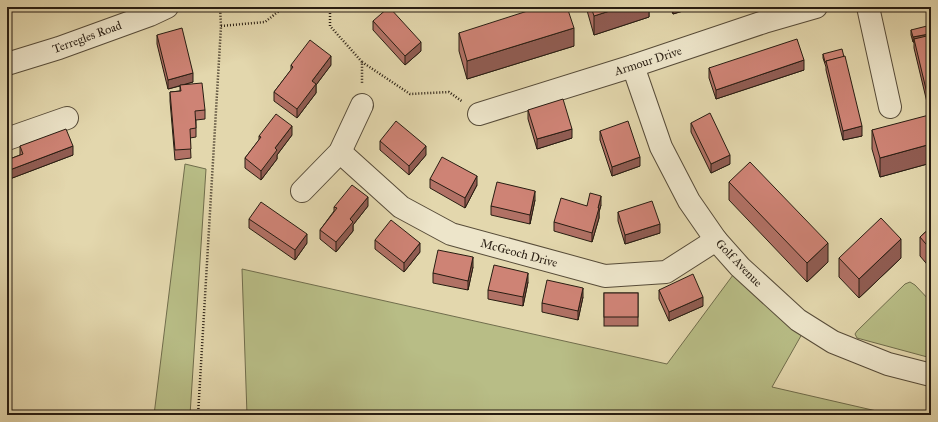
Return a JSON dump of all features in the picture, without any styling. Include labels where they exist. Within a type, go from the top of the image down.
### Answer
[{"type":"street","name":"Armour Drive","points":[[479,114],[633,66],[764,22],[816,7]]},
{"type":"street","points":[[868,7],[890,107]]},
{"type":"street","name":"Terregles Road","points":[[7,64],[59,48],[158,11]]},
{"type":"street","name":"Golf Avenue","points":[[633,66],[661,147],[689,201],[716,240],[740,267],[798,320],[833,342],[888,364],[931,375]]},
{"type":"street","points":[[302,191],[340,152],[362,105]]},
{"type":"street","points":[[7,140],[68,118]]},
{"type":"street","name":"McGeoch Drive","points":[[340,152],[401,207],[451,234],[604,276],[666,272],[716,240]]},
{"type":"path","points":[[198,415],[220,7]]},
{"type":"path","points":[[220,26],[265,22],[284,7]]},
{"type":"path","points":[[330,7],[330,26],[362,62],[410,94],[449,92],[479,114]]},
{"type":"path","points":[[362,62],[362,105]]},
{"type":"green space","points":[[185,164],[206,169],[190,415],[154,415]]},
{"type":"green space","points":[[242,269],[667,364],[733,275],[802,334],[772,387],[894,415],[247,415]]},
{"type":"green space","points":[[910,282],[915,285],[931,302],[931,358],[857,338],[855,334],[905,284]]},
{"type":"building","points":[[389,7],[421,42],[405,56],[373,21]]},
{"type":"building","points":[[540,7],[567,7],[574,28],[467,61],[459,33]]},
{"type":"building","points":[[591,7],[622,7],[594,16]]},
{"type":"building","points":[[927,26],[929,34],[913,37],[911,30]]},
{"type":"building","points":[[182,28],[193,73],[168,80],[157,35]]},
{"type":"building","points":[[931,35],[931,110],[914,39]]},
{"type":"building","points":[[797,39],[804,60],[716,90],[709,68]]},
{"type":"building","points":[[310,40],[331,56],[312,81],[316,84],[297,109],[274,92],[293,67],[291,65]]},
{"type":"building","points":[[842,49],[844,57],[825,62],[823,54]]},
{"type":"building","points":[[845,56],[862,126],[843,131],[826,61]]},
{"type":"building","points":[[202,83],[205,110],[195,111],[196,128],[190,129],[191,149],[175,150],[170,92],[181,91],[180,85]]},
{"type":"building","points":[[563,99],[572,129],[537,139],[528,110]]},
{"type":"building","points":[[710,113],[730,155],[711,164],[691,123]]},
{"type":"building","points":[[276,114],[292,126],[275,148],[277,150],[261,171],[245,158],[261,137],[259,136]]},
{"type":"building","points":[[929,115],[931,122],[931,144],[880,158],[872,130]]},
{"type":"building","points":[[396,121],[426,146],[409,166],[380,141]]},
{"type":"building","points":[[628,121],[640,157],[612,167],[600,131]]},
{"type":"building","points":[[66,129],[73,146],[7,171],[7,160],[23,154],[20,146]]},
{"type":"building","points":[[442,157],[477,176],[465,198],[430,179]]},
{"type":"building","points":[[750,162],[828,243],[807,263],[729,182]]},
{"type":"building","points":[[497,182],[535,191],[530,215],[491,206]]},
{"type":"building","points":[[352,185],[368,197],[350,219],[353,222],[336,242],[320,230],[337,208],[334,207]]},
{"type":"building","points":[[590,193],[601,196],[592,233],[554,222],[561,198],[587,206]]},
{"type":"building","points":[[652,201],[660,224],[625,235],[618,212]]},
{"type":"building","points":[[261,202],[307,234],[295,250],[249,219]]},
{"type":"building","points":[[881,218],[901,239],[859,279],[839,258]]},
{"type":"building","points":[[391,220],[420,243],[404,263],[375,240]]},
{"type":"building","points":[[931,227],[931,250],[920,237]]},
{"type":"building","points":[[438,250],[473,257],[468,281],[433,273]]},
{"type":"building","points":[[494,265],[528,273],[523,297],[488,290]]},
{"type":"building","points":[[693,274],[703,297],[669,312],[659,290]]},
{"type":"building","points":[[547,280],[583,288],[578,311],[542,303]]},
{"type":"building","points":[[604,293],[638,293],[638,317],[604,317]]}]
